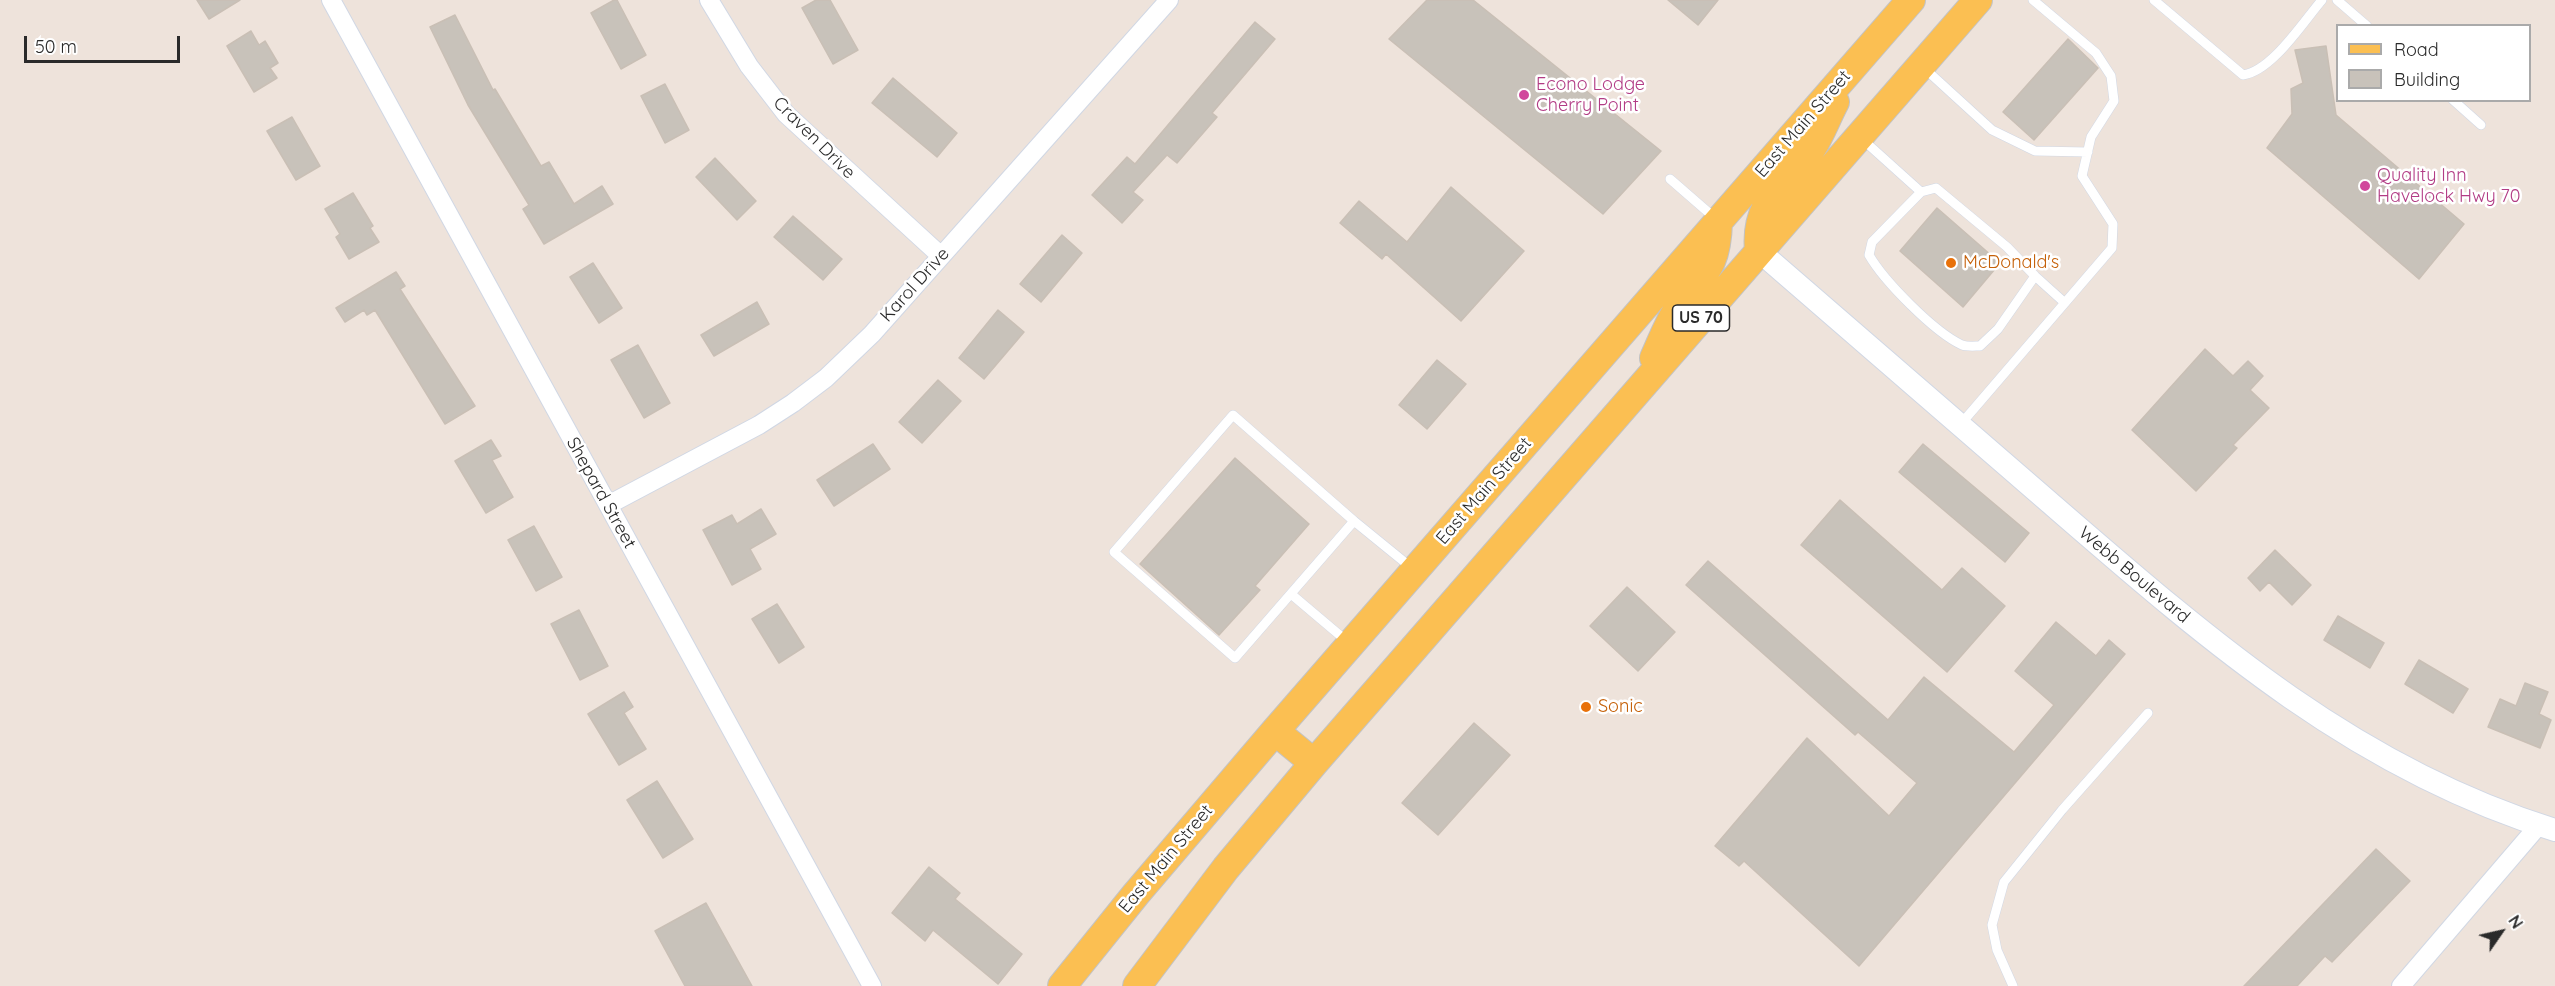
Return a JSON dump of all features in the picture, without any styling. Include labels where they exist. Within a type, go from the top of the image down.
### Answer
[{"type":"main road","name":"East Main Street","points":[[1062,986],[1085,955],[1275,731],[1911,0]]},
{"type":"main road","points":[[1760,251],[1978,0]]},
{"type":"main road","points":[[1760,251],[1759,227],[1766,204],[1814,145],[1850,70]]},
{"type":"main road","points":[[1137,986],[1226,868],[1642,386],[1672,319],[1712,262],[1718,222]]},
{"type":"main road","name":"US 70","points":[[1642,386],[1760,251]]},
{"type":"main road","points":[[1275,731],[1314,764]]},
{"type":"main road","points":[[1071,986],[1085,955]]},
{"type":"street","name":"Shepard Street","points":[[331,0],[872,986]]},
{"type":"street","name":"Craven Drive","points":[[709,0],[749,66],[786,114],[941,256]]},
{"type":"street","name":"Karol Drive","points":[[608,505],[759,425],[801,397],[851,356],[1169,0]]},
{"type":"street","name":"Webb Boulevard","points":[[1760,251],[2187,620],[2310,713],[2395,762],[2496,809],[2547,827]]},
{"type":"street","points":[[2401,986],[2547,827]]},
{"type":"lane","points":[[1960,425],[2112,248],[2113,225],[2082,176],[2091,137],[2114,101],[2111,76],[2096,53],[2033,0]]},
{"type":"lane","points":[[2154,0],[2243,75],[2253,74],[2268,62],[2322,0]]},
{"type":"lane","points":[[2337,0],[2365,24]]},
{"type":"lane","points":[[1921,66],[1992,130],[2035,151],[2088,152]]},
{"type":"lane","points":[[2455,102],[2481,125]]},
{"type":"lane","points":[[1860,136],[1921,192]]},
{"type":"lane","points":[[1670,179],[1718,222]]},
{"type":"lane","points":[[2035,276],[1998,329],[1980,346],[1964,346],[1941,332],[1877,270],[1869,255],[1872,242],[1921,192],[1936,188],[2007,247],[2065,303]]},
{"type":"lane","points":[[1354,521],[1235,658],[1114,552],[1233,415],[1415,571]]},
{"type":"lane","points":[[1291,594],[1350,645]]},
{"type":"lane","points":[[2013,986],[1997,950],[1992,925],[2004,882],[2062,810],[2148,712]]},
{"type":"building","points":[[197,0],[240,0],[209,19]]},
{"type":"building","points":[[617,0],[646,55],[621,69],[591,13]]},
{"type":"building","points":[[816,0],[830,0],[858,50],[833,64],[802,8]]},
{"type":"building","name":"Econo Lodge Cherry Point","points":[[1427,0],[1473,0],[1661,151],[1603,214],[1389,39]]},
{"type":"building","points":[[1668,0],[1718,0],[1698,25]]},
{"type":"building","points":[[455,15],[493,90],[495,89],[541,166],[549,162],[574,204],[602,186],[613,204],[544,244],[523,209],[529,205],[468,105],[430,27]]},
{"type":"building","points":[[1255,22],[1275,39],[1212,113],[1217,117],[1177,163],[1167,155],[1133,192],[1143,200],[1122,223],[1092,195],[1127,157],[1135,164]]},
{"type":"building","points":[[251,31],[259,45],[265,41],[278,63],[270,68],[277,78],[254,92],[227,46]]},
{"type":"building","points":[[2068,39],[2098,68],[2034,140],[2003,112]]},
{"type":"building","name":"Quality Inn Havelock Hwy 70","points":[[2326,46],[2336,115],[2464,224],[2419,279],[2267,148],[2292,114],[2291,89],[2303,83],[2295,50]]},
{"type":"building","points":[[893,78],[957,133],[937,157],[872,103]]},
{"type":"building","points":[[665,84],[689,130],[665,143],[641,96]]},
{"type":"building","points":[[292,117],[320,166],[296,180],[267,131]]},
{"type":"building","points":[[715,158],[756,201],[737,220],[696,177]]},
{"type":"building","points":[[1451,187],[1524,251],[1461,321],[1386,254],[1382,259],[1340,223],[1359,201],[1407,242]]},
{"type":"building","points":[[353,193],[373,226],[370,228],[379,242],[349,259],[336,237],[340,234],[325,209]]},
{"type":"building","points":[[1937,208],[2000,263],[1963,307],[1900,251]]},
{"type":"building","points":[[793,216],[842,259],[823,280],[774,237]]},
{"type":"building","points":[[1062,235],[1082,253],[1041,302],[1020,284]]},
{"type":"building","points":[[593,263],[622,308],[599,323],[570,277]]},
{"type":"building","points":[[396,272],[405,286],[400,289],[475,406],[445,424],[375,310],[367,315],[364,310],[345,322],[336,308]]},
{"type":"building","points":[[757,302],[769,324],[714,356],[701,335]]},
{"type":"building","points":[[998,310],[1024,332],[984,379],[959,358]]},
{"type":"building","points":[[638,345],[670,403],[644,418],[611,360]]},
{"type":"building","points":[[2205,349],[2233,376],[2248,361],[2263,376],[2250,390],[2269,408],[2233,445],[2237,448],[2196,491],[2132,430]]},
{"type":"building","points":[[1437,360],[1466,384],[1427,429],[1399,405]]},
{"type":"building","points":[[938,380],[961,401],[922,443],[899,422]]},
{"type":"building","points":[[491,440],[501,456],[492,460],[513,497],[486,513],[455,461]]},
{"type":"building","points":[[873,444],[890,469],[834,506],[817,480]]},
{"type":"building","points":[[1923,444],[2029,533],[2005,562],[1899,472]]},
{"type":"building","points":[[1235,458],[1309,524],[1255,586],[1260,590],[1219,635],[1140,564]]},
{"type":"building","points":[[1840,500],[1942,590],[1962,568],[2005,606],[1947,672],[1801,545]]},
{"type":"building","points":[[761,509],[776,534],[750,549],[761,569],[732,585],[703,530],[732,515],[737,524]]},
{"type":"building","points":[[534,526],[562,577],[536,591],[508,540]]},
{"type":"building","points":[[2275,550],[2311,585],[2292,605],[2269,582],[2260,591],[2248,578]]},
{"type":"building","points":[[1708,561],[1888,720],[1924,677],[2014,752],[2054,705],[2015,671],[2056,622],[2096,656],[2109,640],[2125,654],[1859,966],[1744,861],[1739,866],[1715,846],[1807,738],[1889,816],[1917,783],[1858,732],[1855,735],[1686,585]]},
{"type":"building","points":[[1627,587],[1675,632],[1638,671],[1590,626]]},
{"type":"building","points":[[777,604],[804,647],[779,663],[752,619]]},
{"type":"building","points":[[579,610],[608,666],[580,680],[551,624]]},
{"type":"building","points":[[2338,616],[2384,643],[2370,668],[2324,640]]},
{"type":"building","points":[[2419,660],[2468,689],[2453,713],[2405,684]]},
{"type":"building","points":[[2525,683],[2548,692],[2539,714],[2551,720],[2540,748],[2488,727],[2500,699],[2516,706]]},
{"type":"building","points":[[624,692],[633,707],[624,713],[646,749],[619,765],[588,714]]},
{"type":"building","points":[[1474,723],[1510,755],[1438,835],[1402,803]]},
{"type":"building","points":[[657,781],[693,839],[663,858],[627,800]]},
{"type":"building","points":[[2376,849],[2410,881],[2332,962],[2325,956],[2297,986],[2244,986]]},
{"type":"building","points":[[929,867],[960,893],[955,899],[1022,954],[998,984],[933,930],[925,941],[892,913]]},
{"type":"building","points":[[706,903],[752,986],[685,986],[655,931]]},
{"type":"place","name":"Econo Lodge Cherry Point","points":[[1524,95]]},
{"type":"place","name":"Quality Inn Havelock Hwy 70","points":[[2365,186]]},
{"type":"place","name":"McDonald's","points":[[1951,263]]},
{"type":"place","name":"Sonic","points":[[1586,707]]}]
